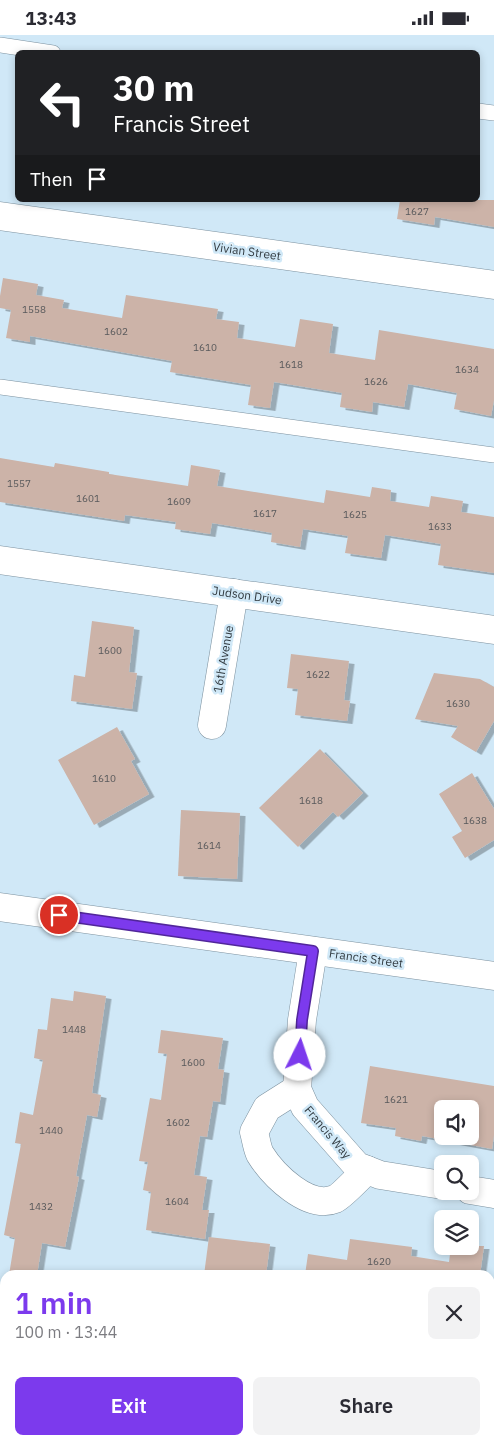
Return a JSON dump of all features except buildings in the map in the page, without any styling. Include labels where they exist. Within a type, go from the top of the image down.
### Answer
[{"type":"street","name":"Vivian Street","points":[[0,216],[494,285]]},
{"type":"street","name":"Judson Drive","points":[[0,560],[494,630]]},
{"type":"street","name":"16th Avenue","points":[[212,725],[234,593]]},
{"type":"street","name":"Francis Street","points":[[0,907],[494,977]]},
{"type":"street","name":"Francis Way","points":[[313,951],[302,1020],[298,1089],[305,1107],[357,1166],[380,1175],[434,1184]]},
{"type":"street","points":[[298,1089],[267,1108],[254,1132],[260,1153],[282,1182],[318,1201],[336,1199],[367,1170]]},
{"type":"street","points":[[479,1191],[494,1193]]},
{"type":"lane","points":[[0,45],[33,50]]},
{"type":"lane","points":[[480,111],[494,113]]},
{"type":"lane","points":[[0,387],[494,455]]},
{"type":"route","points":[[59,915],[313,951],[302,1020],[300,1055]]}]
